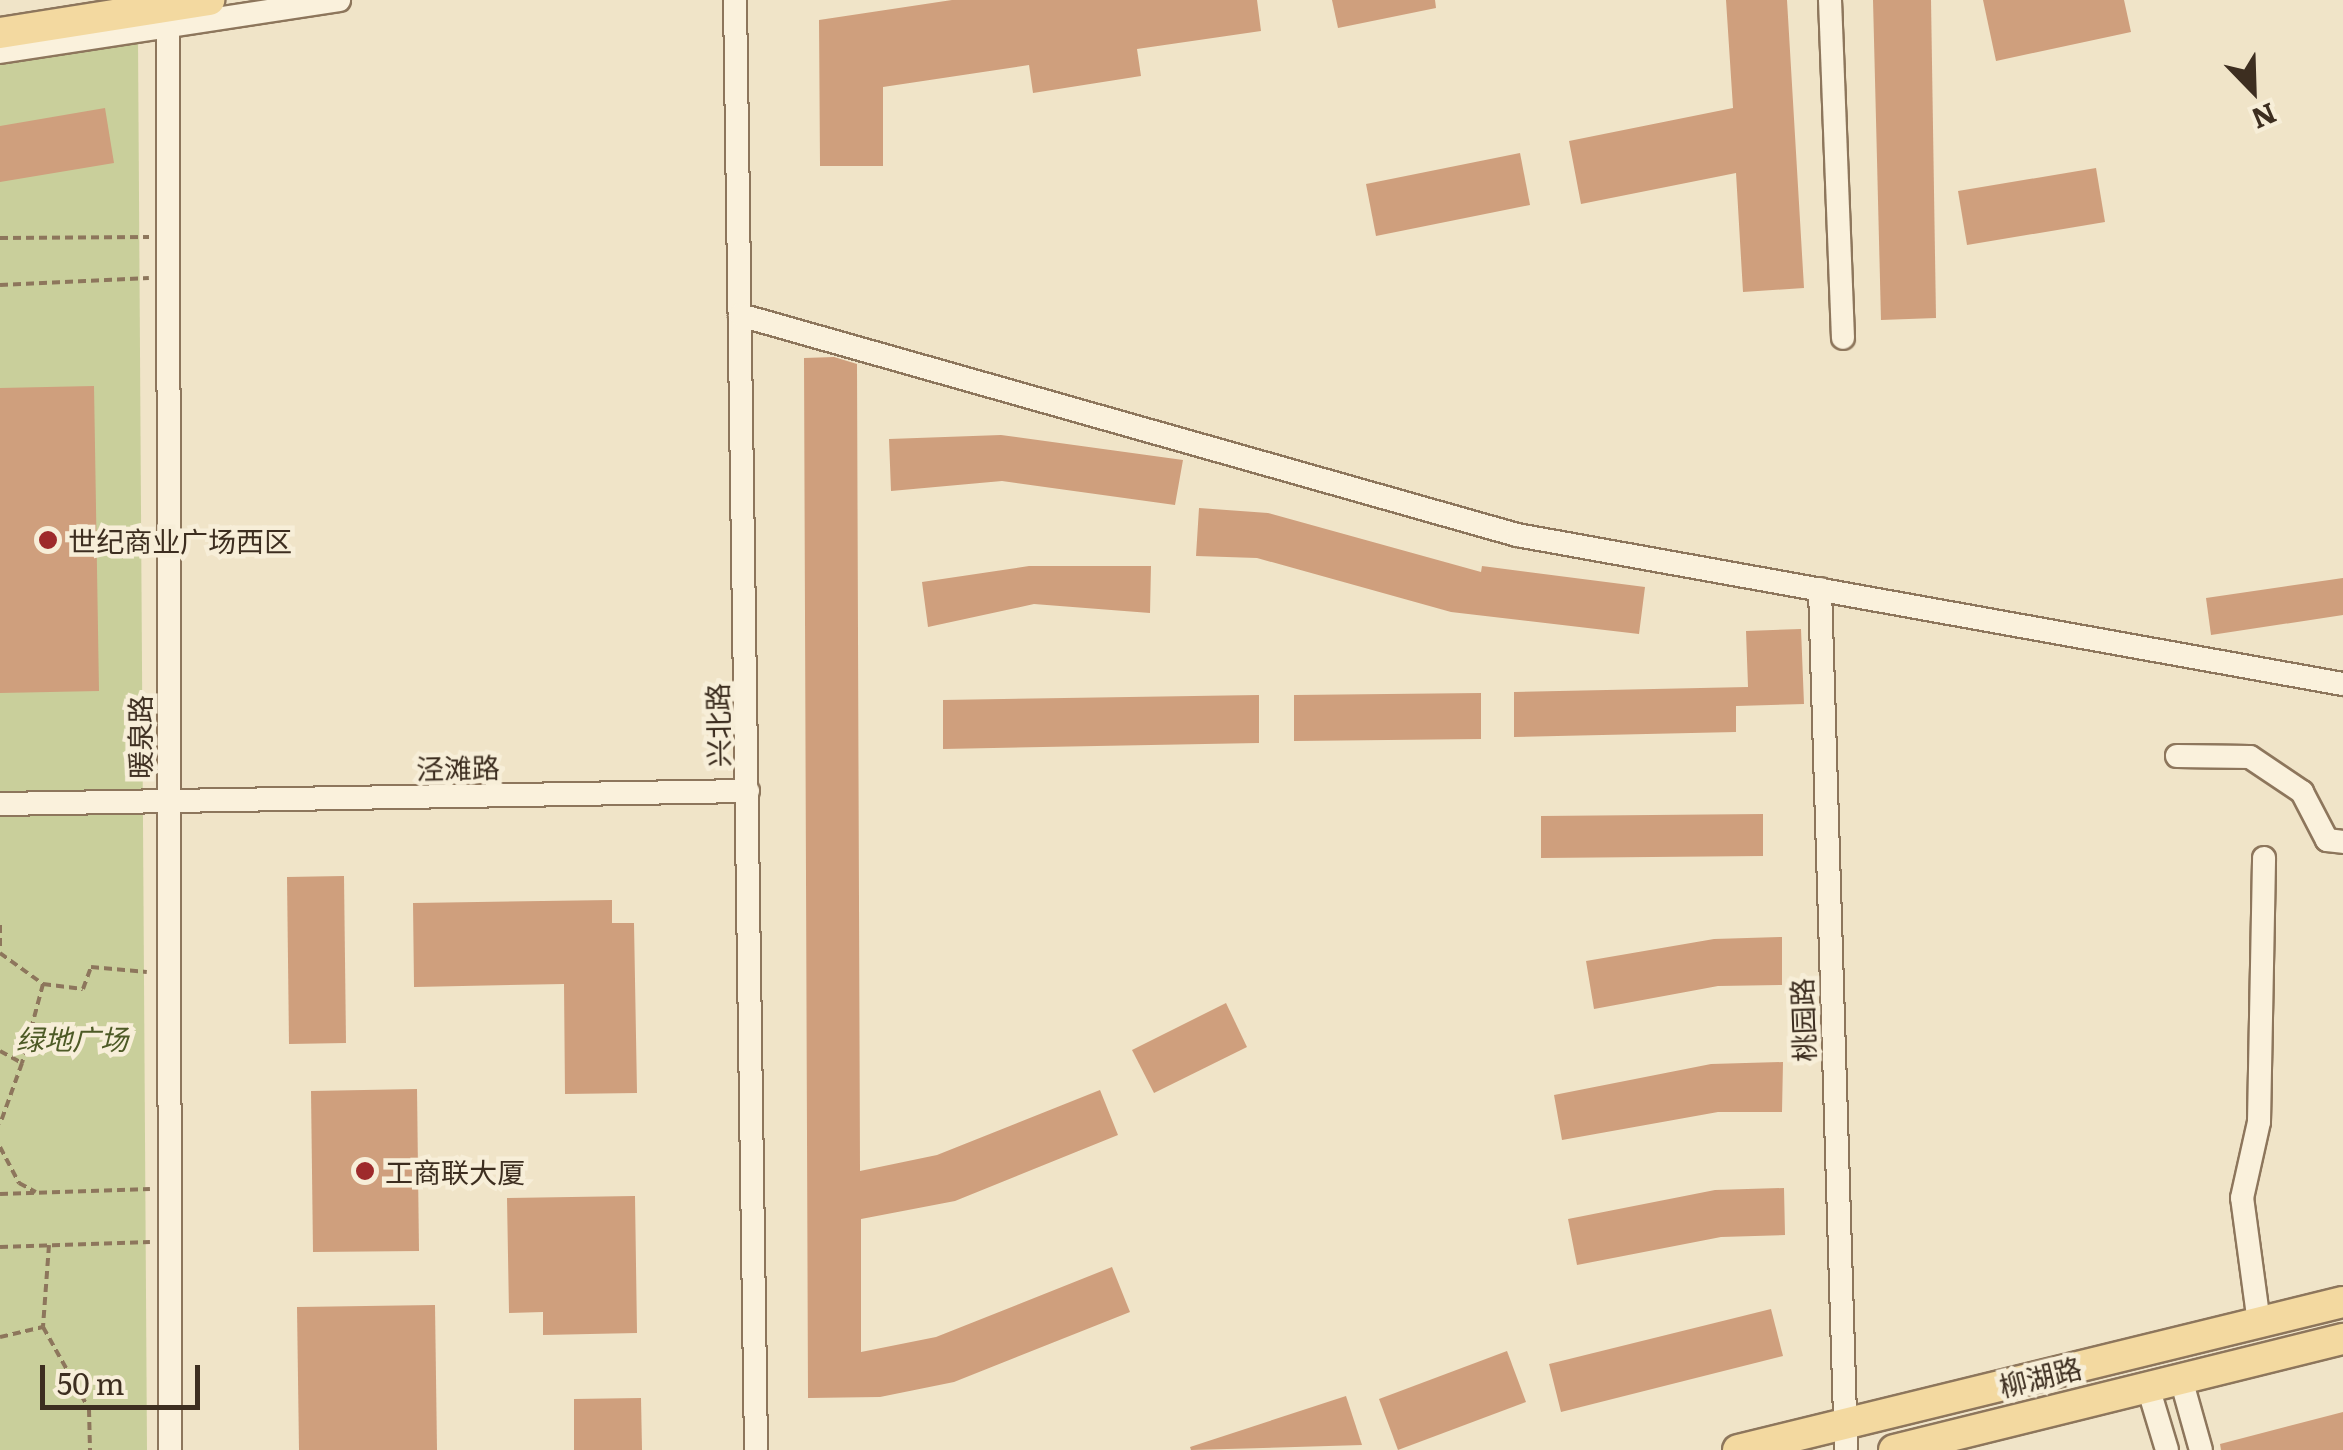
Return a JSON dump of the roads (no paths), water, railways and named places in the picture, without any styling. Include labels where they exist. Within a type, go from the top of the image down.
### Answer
[{"type":"main road","points":[[0,33],[209,0]]},
{"type":"main road","name":"柳湖路","points":[[1738,1450],[1844,1437],[2343,1302]]},
{"type":"main road","name":"柳湖路","points":[[1894,1450],[2343,1339]]},
{"type":"street","points":[[0,52],[339,0]]},
{"type":"street","name":"兴北路","points":[[735,0],[756,1450]]},
{"type":"street","points":[[1830,0],[1842,338]]},
{"type":"street","name":"暖泉路","points":[[168,24],[170,1450]]},
{"type":"street","points":[[740,315],[1517,535],[2343,684]]},
{"type":"street","name":"桃园路","points":[[1820,588],[1844,1437]]},
{"type":"street","points":[[2177,756],[2250,757],[2302,792],[2327,840],[2343,842]]},
{"type":"street","name":"泾滩路","points":[[0,804],[748,791]]},
{"type":"street","points":[[2259,1323],[2242,1198],[2259,1122],[2264,858]]},
{"type":"street","points":[[2181,1379],[2200,1450]]},
{"type":"street","points":[[2148,1387],[2166,1450]]},
{"type":"place","name":"世纪商业广场西区","points":[[48,540]]},
{"type":"place","name":"工商联大厦","points":[[365,1171]]},
{"type":"park label","name":"绿地广场","points":[[72,1038]]}]
